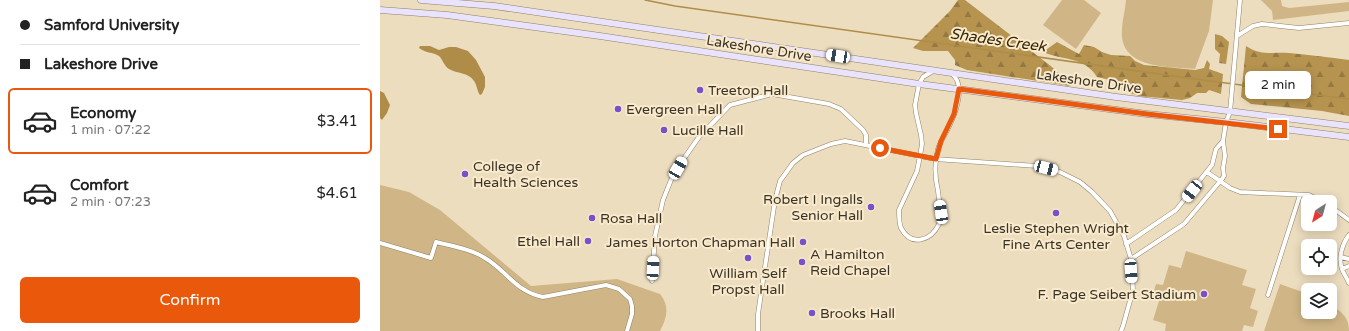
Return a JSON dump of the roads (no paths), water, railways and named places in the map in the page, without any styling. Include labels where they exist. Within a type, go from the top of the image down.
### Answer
[{"type":"main road","name":"Lakeshore Drive","points":[[421,0],[494,6],[952,74],[1230,112],[1349,126]]},
{"type":"main road","points":[[447,15],[449,2]]},
{"type":"main road","name":"Lakeshore Drive","points":[[380,10],[447,15],[571,31],[919,84],[1147,114],[1226,122],[1349,138]]},
{"type":"street","points":[[1130,260],[1184,224],[1224,176],[1223,168],[1225,156],[1223,141],[1226,122],[1230,112],[1240,0]]},
{"type":"street","points":[[1237,36],[1253,26],[1262,24],[1299,28],[1349,23]]},
{"type":"street","points":[[933,70],[923,77],[919,84],[915,105],[922,144],[918,171],[899,210],[899,217],[904,233],[914,239],[920,240],[931,236],[940,221],[941,212],[936,178],[936,159],[941,141],[954,114],[959,89],[957,78],[952,74]]},
{"type":"street","points":[[652,282],[655,236],[663,200],[671,180],[699,137],[730,105],[772,94],[829,104],[841,109],[865,133],[866,145]]},
{"type":"street","points":[[758,331],[758,314],[775,200],[780,181],[793,163],[803,155],[831,144],[845,141],[936,159],[1038,166],[1060,172],[1086,187],[1110,211],[1124,236],[1130,260],[1133,290],[1121,331]]},
{"type":"street","points":[[1126,244],[1174,212],[1212,165],[1216,149],[1223,141]]},
{"type":"street","points":[[1212,165],[1223,168]]},
{"type":"street","points":[[1207,172],[1220,182],[1240,192],[1300,195],[1268,295]]},
{"type":"street","points":[[1337,211],[1349,220]]},
{"type":"street","points":[[1349,235],[1342,249],[1341,257],[1342,269],[1349,283]]},
{"type":"street","points":[[380,243],[431,258],[436,242],[476,253],[487,259],[526,292],[543,297],[606,285],[619,288],[630,299],[632,306],[632,314],[627,331]]},
{"type":"street","points":[[1341,257],[1349,258]]},
{"type":"street","points":[[1342,269],[1349,266]]},
{"type":"waterway","name":"Shades Creek","points":[[645,0],[675,6],[1195,79],[1349,99]]},
{"type":"place","name":"Treetop Hall","points":[[700,90]]},
{"type":"place","name":"Evergreen Hall","points":[[618,109]]},
{"type":"place","name":"Lucille Hall","points":[[664,130]]},
{"type":"place","name":"College of Health Sciences","points":[[465,174]]},
{"type":"place","name":"Robert I Ingalls Senior Hall","points":[[871,207]]},
{"type":"place","name":"Leslie Stephen Wright Fine Arts Center","points":[[1056,213]]},
{"type":"place","name":"Rosa Hall","points":[[592,218]]},
{"type":"place","name":"Ethel Hall","points":[[588,241]]},
{"type":"place","name":"James Horton Chapman Hall","points":[[803,242]]},
{"type":"place","name":"William Self Propst Hall","points":[[748,258]]},
{"type":"place","name":"A Hamilton Reid Chapel","points":[[802,262]]},
{"type":"place","name":"F. Page Seibert Stadium","points":[[1204,294]]},
{"type":"place","name":"Brooks Hall","points":[[812,313]]}]
